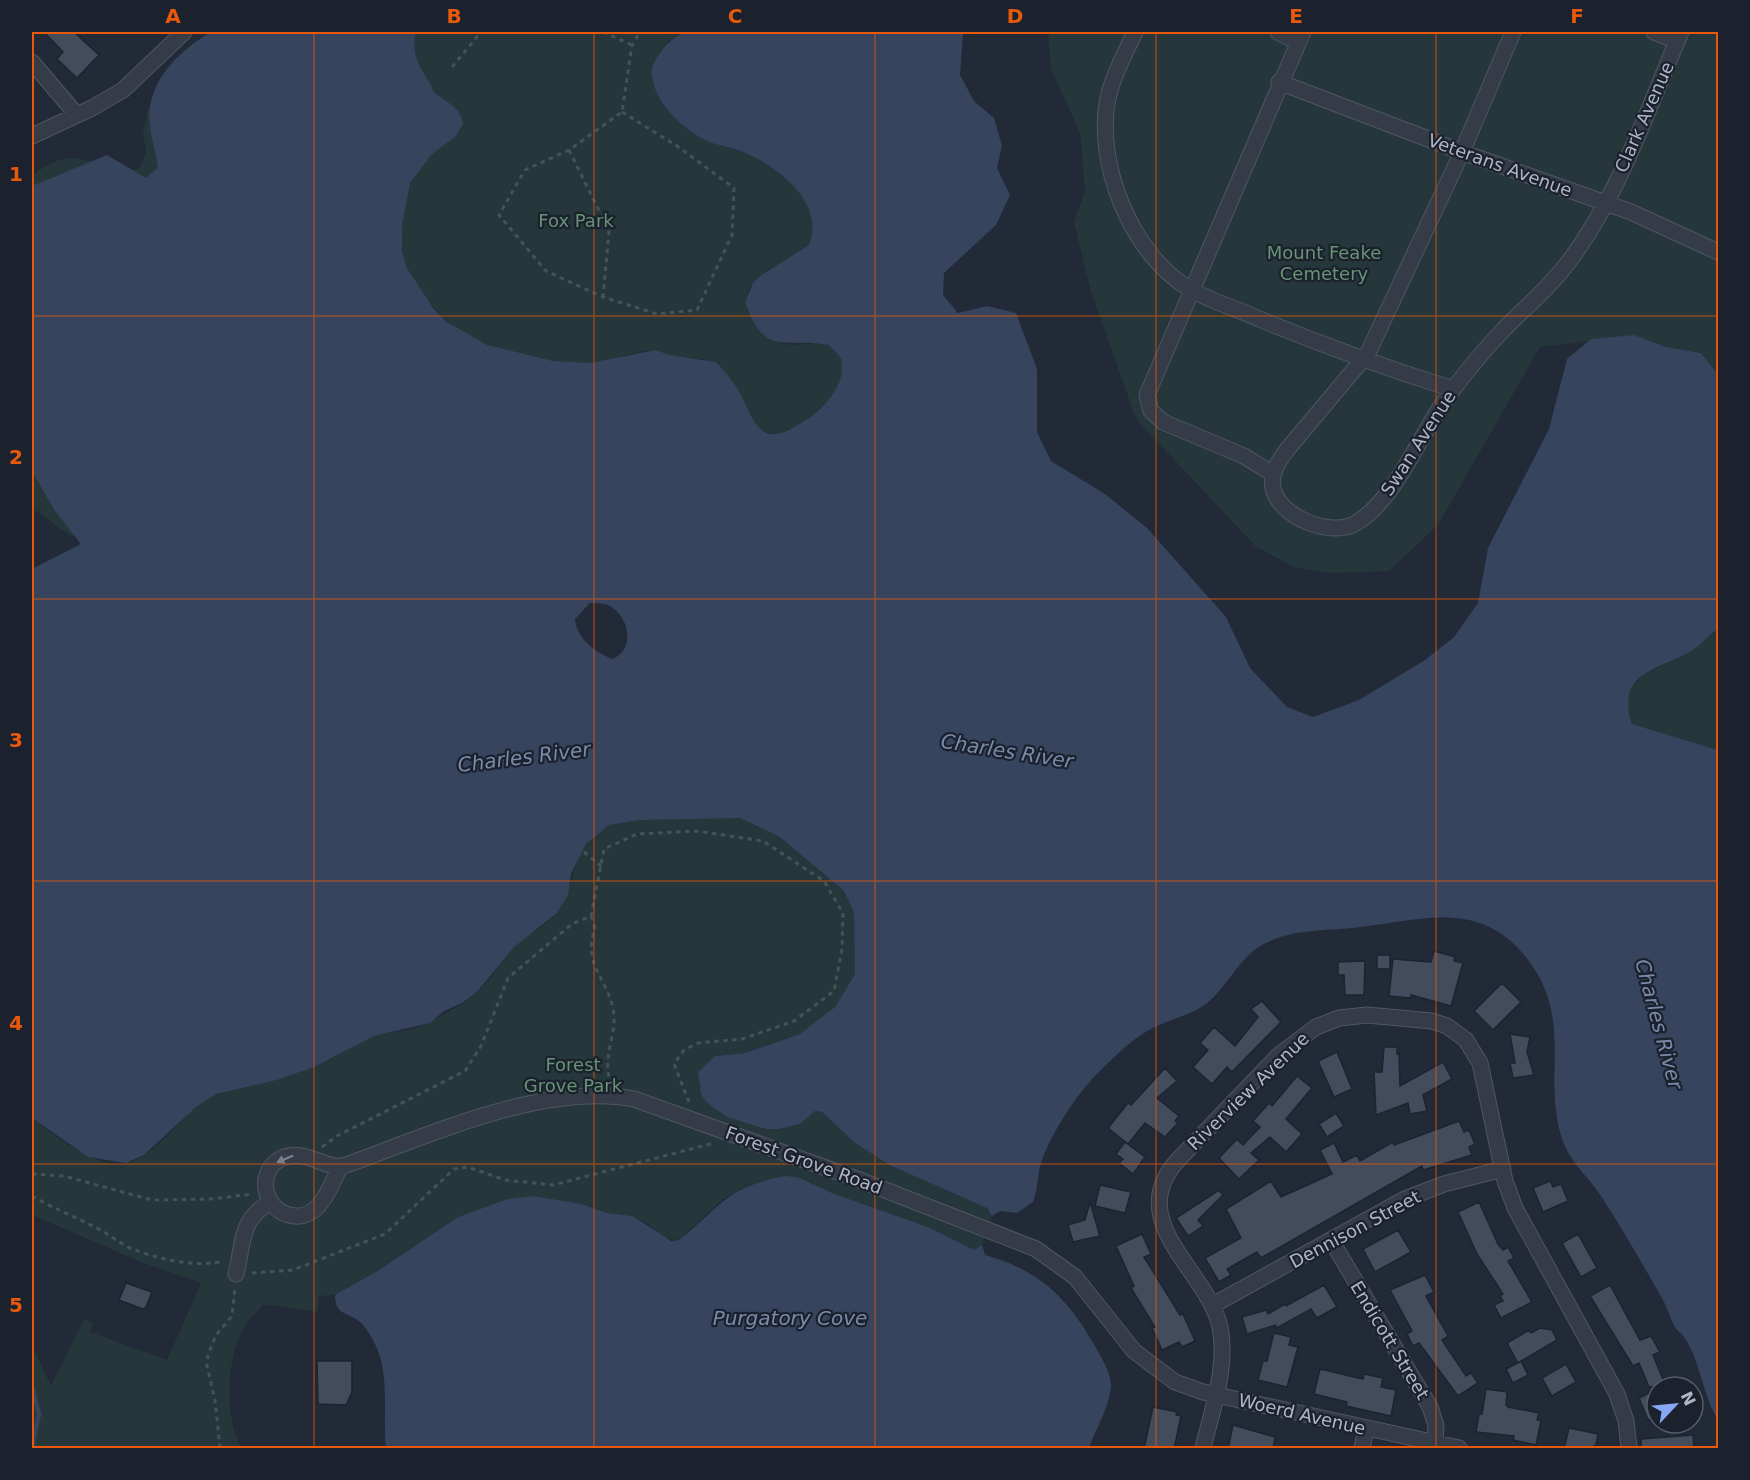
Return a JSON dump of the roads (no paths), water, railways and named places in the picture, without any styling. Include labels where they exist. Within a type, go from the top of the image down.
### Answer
[{"type":"street","points":[[32,136],[123,90],[184,32]]},
{"type":"street","points":[[1136,32],[1109,95],[1106,130],[1112,178],[1127,217],[1141,240],[1165,269],[1191,290],[1363,361],[1453,389]]},
{"type":"street","points":[[1278,32],[1300,37],[1147,395],[1151,411],[1163,422],[1244,456],[1273,474],[1286,451],[1363,361],[1407,274],[1513,32]]},
{"type":"street","points":[[1654,32],[1679,36]]},
{"type":"street","name":"Clark Avenue","points":[[1605,203],[1679,36]]},
{"type":"street","points":[[32,62],[76,114]]},
{"type":"street","name":"Veterans Avenue","points":[[1279,82],[1462,152],[1645,218],[1719,252]]},
{"type":"street","name":"Swan Avenue","points":[[1273,474],[1275,495],[1285,507],[1302,519],[1329,529],[1354,524],[1371,511],[1390,488],[1453,389],[1504,329],[1553,282],[1578,248],[1605,203]]},
{"type":"street","name":"Riverview Avenue","points":[[1203,1449],[1215,1394],[1222,1344],[1213,1305],[1165,1232],[1160,1208],[1166,1178],[1177,1161],[1279,1055],[1316,1027],[1347,1017],[1379,1015],[1440,1023],[1460,1034],[1472,1047],[1480,1063],[1508,1190],[1519,1217],[1617,1394],[1626,1421],[1629,1449]]},
{"type":"street","name":"Forest Grove Road","points":[[340,1167],[469,1122],[530,1104],[571,1096],[611,1094],[634,1099],[857,1179],[1036,1249],[1063,1266],[1088,1290],[1127,1343],[1150,1365],[1175,1382],[1215,1394]]},
{"type":"street","points":[[293,1155],[340,1167],[320,1205],[310,1213],[288,1215],[277,1209],[268,1196],[267,1176],[276,1162],[293,1155]]},
{"type":"street","name":"Dennison Street","points":[[1213,1305],[1418,1194],[1503,1169]]},
{"type":"street","points":[[236,1274],[241,1256],[242,1236],[249,1218],[268,1196]]},
{"type":"street","name":"Endicott Street","points":[[1331,1240],[1430,1407],[1436,1425],[1435,1443]]},
{"type":"street","name":"Woerd Avenue","points":[[1215,1394],[1459,1449]]},
{"type":"street","points":[[1362,1449],[1366,1428]]},
{"type":"water","name":"Charles River","points":[[211,32],[416,32],[415,54],[420,66],[434,92],[456,109],[463,124],[455,137],[432,154],[410,183],[402,225],[402,251],[407,268],[433,308],[447,322],[487,345],[553,361],[591,363],[655,350],[670,355],[716,362],[734,384],[755,423],[766,432],[773,434],[792,428],[819,410],[835,390],[842,372],[841,358],[829,345],[778,342],[769,339],[753,320],[745,302],[753,283],[760,276],[809,245],[812,230],[811,216],[798,191],[775,170],[745,153],[702,138],[676,119],[657,94],[652,74],[654,63],[667,44],[686,32],[963,32],[960,75],[974,101],[994,118],[1002,146],[997,168],[1010,195],[996,225],[944,273],[943,295],[958,313],[987,306],[1016,313],[1037,369],[1037,432],[1051,461],[1105,494],[1147,528],[1226,617],[1250,668],[1287,707],[1313,717],[1359,700],[1425,660],[1454,637],[1478,603],[1488,548],[1549,429],[1567,359],[1591,339],[1634,335],[1666,347],[1701,353],[1718,374],[1718,629],[1697,647],[1645,674],[1630,692],[1628,706],[1632,724],[1718,750],[1718,1420],[1705,1389],[1705,1375],[1700,1375],[1686,1340],[1675,1327],[1663,1300],[1609,1209],[1572,1159],[1564,1144],[1557,1120],[1554,1026],[1550,1003],[1541,980],[1525,956],[1506,938],[1487,926],[1466,920],[1422,919],[1307,932],[1284,936],[1262,945],[1247,957],[1207,1003],[1141,1035],[1092,1079],[1070,1108],[1050,1141],[1041,1163],[1033,1202],[1017,1213],[1000,1211],[992,1216],[987,1208],[889,1165],[854,1142],[822,1112],[815,1111],[800,1124],[779,1129],[766,1129],[727,1117],[706,1102],[701,1094],[698,1072],[715,1056],[745,1053],[800,1034],[835,1007],[855,974],[854,913],[844,891],[780,837],[740,818],[638,820],[609,825],[586,844],[571,874],[568,895],[557,913],[513,948],[477,992],[462,1003],[444,1011],[430,1023],[374,1036],[314,1067],[277,1080],[216,1094],[196,1107],[144,1155],[126,1163],[88,1157],[32,1118],[32,569],[81,544],[55,511],[32,471],[32,186],[107,155],[146,178],[158,167],[150,121],[153,94],[165,72],[181,53]],"holes":[[[590,603],[605,604],[619,614],[627,631],[625,648],[612,659],[599,652],[583,638],[575,619]]]},
{"type":"water","name":"Purgatory Cove","points":[[786,1176],[800,1178],[832,1193],[928,1227],[974,1250],[982,1245],[985,1255],[1021,1269],[1050,1288],[1074,1313],[1103,1360],[1110,1377],[1111,1388],[1107,1404],[1089,1448],[386,1448],[385,1394],[379,1355],[363,1325],[337,1307],[335,1295],[379,1270],[458,1217],[507,1199],[533,1196],[582,1204],[607,1213],[633,1216],[671,1241],[679,1240],[716,1207],[737,1192],[766,1180]]},
{"type":"waterway","points":[[32,1387],[39,1414],[32,1447]]},
{"type":"park label","name":"Fox Park","points":[[576,220]]},
{"type":"park label","name":"Mount Feake Cemetery","points":[[1324,262]]},
{"type":"park label","name":"Forest Grove Park","points":[[573,1074]]}]
